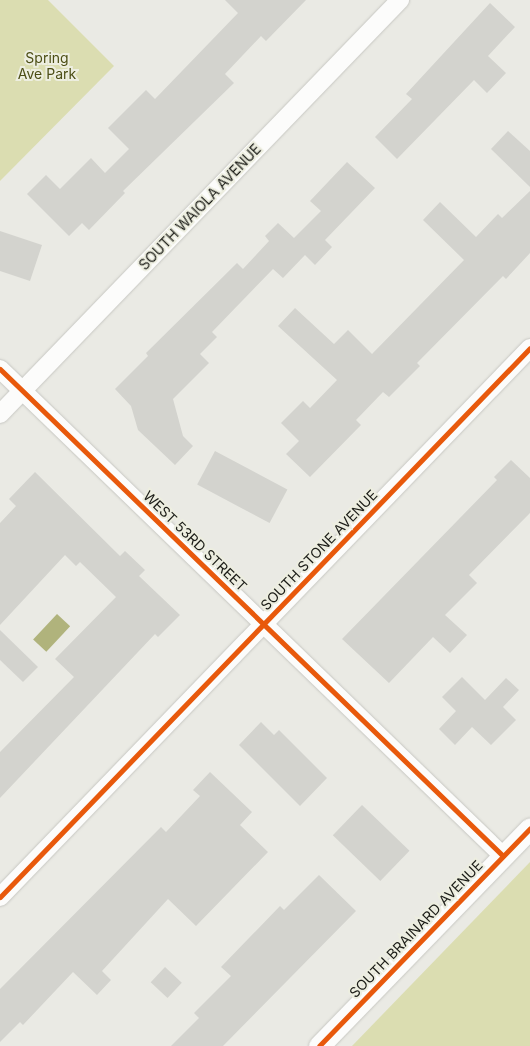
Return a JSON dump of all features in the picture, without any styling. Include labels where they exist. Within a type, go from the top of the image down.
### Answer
[{"type":"street","name":"SOUTH WAIOLA AVENUE","points":[[0,414],[400,0]]},
{"type":"street","name":"SOUTH STONE AVENUE","points":[[0,897],[530,348]]},
{"type":"street","name":"WEST 53RD STREET","points":[[0,369],[264,622],[503,856]]},
{"type":"street","name":"SOUTH BRAINARD AVENUE","points":[[319,1046],[530,828]]},
{"type":"green space","name":"Spring Ave Park","points":[[0,0],[48,0],[114,66],[0,181]]},
{"type":"green space","points":[[530,862],[530,1046],[352,1046]]},
{"type":"shaded area","points":[[57,614],[70,626],[46,652],[33,640]]},
{"type":"building","points":[[225,0],[306,0],[266,41],[261,36],[225,74],[234,83],[123,191],[125,193],[89,230],[82,223],[69,236],[27,194],[46,175],[60,189],[91,158],[105,173],[129,149],[108,128],[146,90],[155,99],[238,13]]},
{"type":"building","points":[[490,3],[515,27],[488,56],[506,73],[487,93],[474,80],[397,159],[375,137],[412,99],[406,94]]},
{"type":"building","points":[[508,131],[530,151],[530,187],[491,149]]},
{"type":"building","points":[[347,162],[375,188],[325,240],[332,247],[315,265],[305,255],[283,278],[273,269],[212,332],[217,337],[200,354],[209,363],[173,399],[183,436],[193,446],[175,465],[138,430],[131,406],[115,389],[148,356],[146,353],[237,263],[243,269],[269,241],[265,236],[278,223],[294,238],[321,211],[310,201]]},
{"type":"building","points":[[530,191],[530,253],[506,279],[503,276],[417,363],[420,366],[389,397],[383,392],[356,420],[361,425],[310,477],[286,454],[299,441],[281,423],[303,401],[310,408],[337,380],[278,326],[295,308],[334,344],[348,330],[372,354],[464,260],[423,220],[440,202],[476,237],[498,214],[502,218]]},
{"type":"building","points":[[0,231],[42,245],[30,281],[0,271]]},
{"type":"building","points":[[215,451],[287,489],[270,523],[197,485]]},
{"type":"building","points":[[511,460],[530,478],[530,513],[469,575],[477,583],[445,615],[467,635],[450,653],[433,637],[389,683],[342,639],[497,480],[494,477]]},
{"type":"building","points":[[35,472],[120,556],[125,551],[145,570],[139,576],[180,615],[158,637],[155,634],[0,798],[0,752],[74,677],[55,659],[116,597],[80,562],[76,566],[65,555],[0,625],[0,523],[16,506],[9,499]]},
{"type":"building","points":[[0,630],[38,667],[23,682],[0,660]]},
{"type":"building","points":[[462,677],[485,700],[506,678],[519,690],[503,707],[516,720],[491,745],[472,727],[455,745],[439,729],[456,711],[442,697]]},
{"type":"building","points":[[261,722],[274,735],[279,730],[327,778],[300,806],[239,745]]},
{"type":"building","points":[[210,772],[252,812],[240,825],[268,852],[196,926],[168,899],[102,971],[111,980],[97,995],[73,972],[23,1025],[20,1022],[0,1042],[0,989],[161,827],[166,832],[200,796],[193,790]]},
{"type":"building","points":[[362,805],[409,851],[380,881],[333,835]]},
{"type":"building","points":[[319,875],[356,911],[223,1046],[171,1046],[199,1018],[194,1013],[231,976],[221,967],[280,906],[284,910]]},
{"type":"building","points":[[165,967],[182,983],[167,998],[151,982]]},
{"type":"cycle path","points":[[0,897],[530,348]]},
{"type":"cycle path","points":[[0,369],[503,856]]},
{"type":"cycle path","points":[[319,1046],[530,828]]}]
